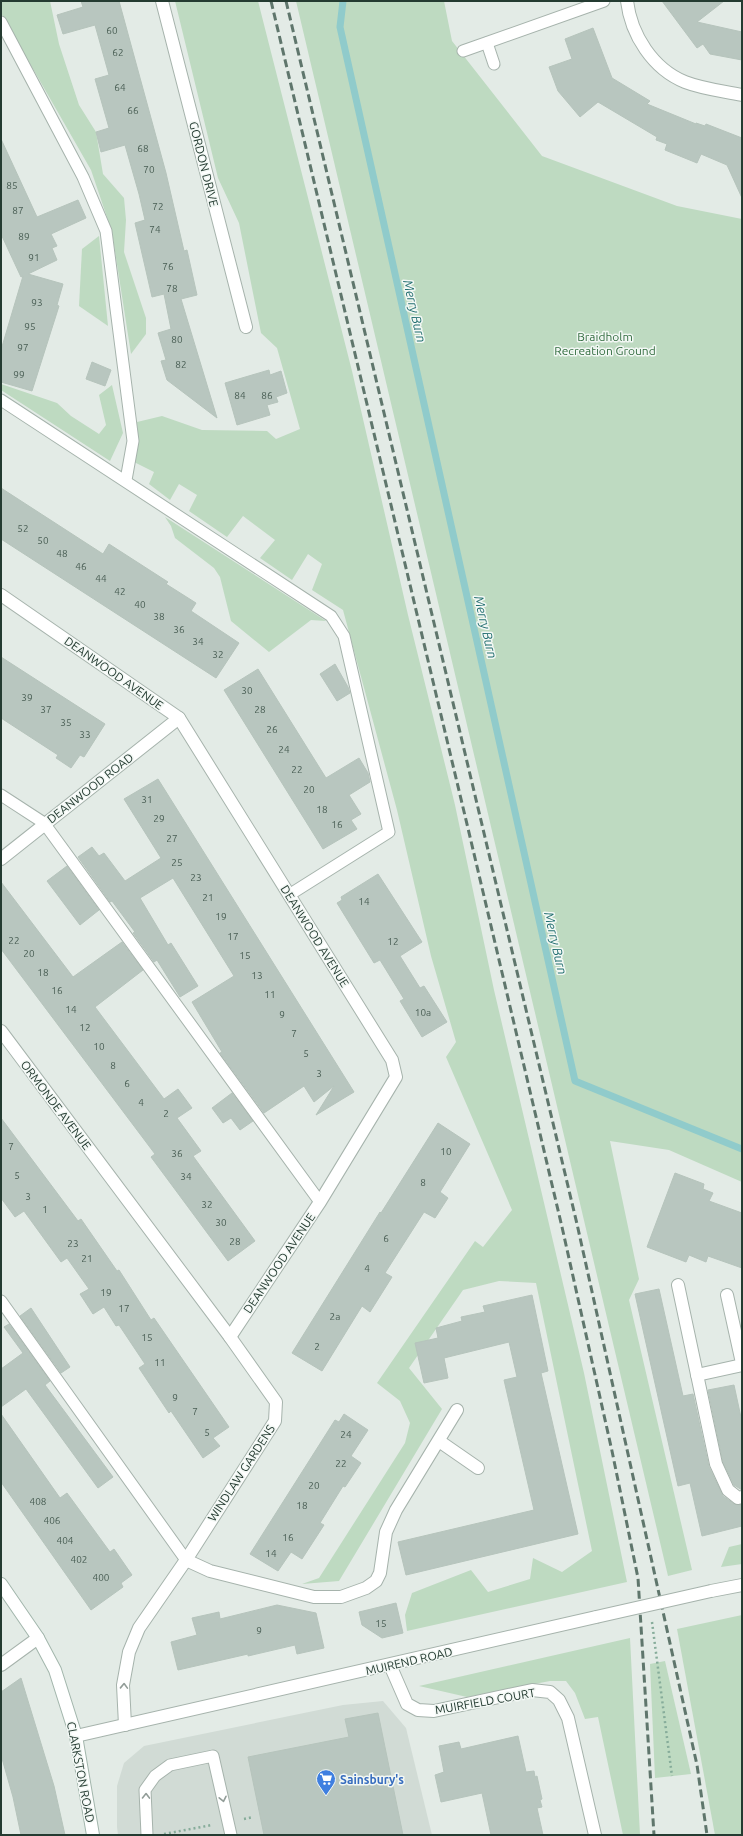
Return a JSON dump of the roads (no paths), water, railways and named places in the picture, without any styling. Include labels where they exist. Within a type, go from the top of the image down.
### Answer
[{"type":"street","name":"GORDON DRIVE","points":[[162,1],[246,327]]},
{"type":"street","points":[[627,1],[634,29],[643,46],[656,62],[671,74],[685,82],[704,88],[742,94]]},
{"type":"street","name":"DEANWOOD AVENUE","points":[[1,595],[179,718],[392,1060],[396,1077],[320,1202],[230,1337]]},
{"type":"street","name":"DEANWOOD ROAD","points":[[1,859],[44,823],[179,718]]},
{"type":"street","name":"ORMONDE AVENUE","points":[[1,1031],[112,1179]]},
{"type":"street","name":"WINDLAW GARDENS","points":[[112,1179],[230,1337],[276,1402],[275,1421],[186,1560],[139,1628],[129,1652],[123,1685],[125,1724]]},
{"type":"street","points":[[678,1285],[716,1464],[728,1490],[738,1498],[742,1497]]},
{"type":"street","points":[[697,1375],[742,1364],[728,1295]]},
{"type":"street","points":[[186,1560],[210,1571],[314,1597],[341,1597],[366,1588],[376,1581],[380,1573],[386,1532],[396,1510],[457,1410]]},
{"type":"street","points":[[439,1441],[478,1468]]},
{"type":"street","name":"CLARKSTON ROAD","points":[[1,1584],[38,1638],[55,1670],[76,1736],[93,1835]]},
{"type":"street","name":"MUIREND ROAD","points":[[76,1736],[742,1585]]},
{"type":"street","points":[[1,1665],[38,1638]]},
{"type":"street","name":"MUIRFIELD COURT","points":[[390,1665],[407,1704],[418,1710],[434,1711],[532,1690],[550,1692],[559,1700],[568,1718],[595,1835]]},
{"type":"lane","points":[[463,51],[604,1]]},
{"type":"lane","points":[[1,22],[83,177],[106,231],[133,441],[126,480]]},
{"type":"lane","points":[[486,43],[494,64]]},
{"type":"lane","points":[[1,400],[126,480],[331,616],[344,636],[389,832],[289,895]]},
{"type":"lane","points":[[1,795],[44,823],[320,1202]]},
{"type":"lane","points":[[1,1300],[186,1560]]},
{"type":"lane","points":[[147,1835],[146,1790],[155,1776],[170,1765],[213,1756],[230,1835]]},
{"type":"waterway","name":"Merry Burn","points":[[343,1],[340,27],[575,1081],[742,1149]]},
{"type":"railway","points":[[271,1],[562,1227],[612,1451],[638,1578],[654,1835]]},
{"type":"railway","points":[[286,1],[577,1224],[697,1765],[707,1835]]},
{"type":"place","name":"Sainsbury's","points":[[326,1796]]},
{"type":"park label","name":"Braidholm Recreation Ground","points":[[605,343]]}]
